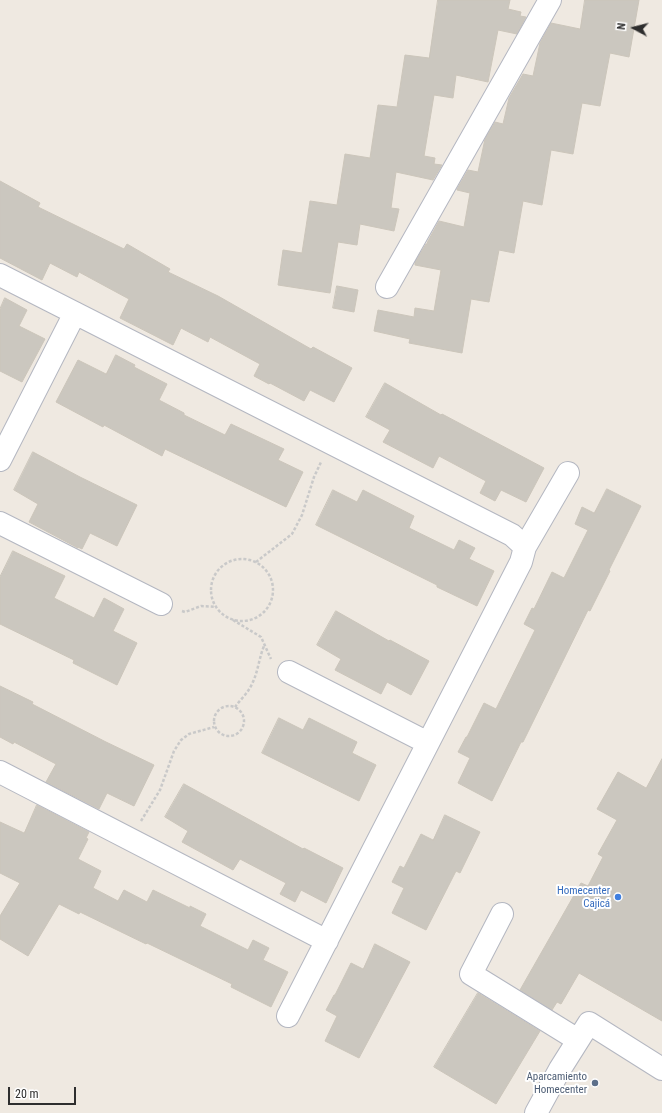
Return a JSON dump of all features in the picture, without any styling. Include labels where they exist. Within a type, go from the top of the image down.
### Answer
[{"type":"street","points":[[387,287],[550,0]]},
{"type":"street","points":[[0,275],[512,535],[525,547]]},
{"type":"street","points":[[0,460],[75,313]]},
{"type":"street","points":[[288,1016],[521,562],[525,547],[568,473]]},
{"type":"street","points":[[0,522],[161,604]]},
{"type":"street","points":[[289,672],[428,743]]},
{"type":"street","points":[[0,772],[327,941]]},
{"type":"street","points":[[502,914],[471,974],[578,1040]]},
{"type":"street","points":[[536,1113],[589,1023],[662,1069]]},
{"type":"path","points":[[256,562],[292,534],[302,516],[320,463],[332,444]]},
{"type":"path","points":[[231,619],[250,620],[258,616],[271,602],[273,593],[269,574],[264,567],[256,562],[247,559],[237,559],[227,562],[214,578],[212,598],[223,614],[231,619],[261,637],[273,663],[289,672]]},
{"type":"path","points":[[161,604],[175,611],[186,612],[201,606],[217,607]]},
{"type":"path","points":[[235,707],[251,686],[264,645]]},
{"type":"path","points":[[222,707],[235,707],[244,717],[244,724],[236,735],[231,737],[224,736],[214,727],[213,720],[216,712],[222,707]]},
{"type":"path","points":[[127,838],[141,820],[160,790],[174,751],[181,740],[189,734],[214,727]]},
{"type":"building","points":[[438,0],[510,0],[508,9],[521,12],[520,16],[526,17],[517,34],[498,30],[488,82],[456,75],[453,98],[434,95],[424,156],[435,158],[434,164],[442,165],[433,180],[396,172],[391,208],[399,209],[394,231],[360,224],[357,245],[338,242],[330,293],[278,285],[283,250],[302,253],[310,201],[337,205],[345,154],[370,158],[378,105],[397,107],[405,55],[429,58]]},
{"type":"building","points":[[585,0],[639,0],[629,57],[610,53],[600,106],[582,103],[573,154],[551,150],[542,205],[523,201],[514,253],[499,250],[489,302],[471,299],[462,353],[409,343],[410,339],[374,331],[378,310],[414,317],[415,308],[434,311],[441,270],[415,265],[415,262],[427,244],[439,221],[464,227],[470,193],[457,189],[468,170],[478,172],[485,139],[495,122],[503,124],[509,98],[523,74],[533,76],[540,43],[551,23],[580,29]]},
{"type":"building","points":[[0,181],[40,203],[38,207],[124,249],[127,244],[170,269],[168,272],[218,296],[311,349],[313,347],[352,368],[334,402],[310,390],[304,401],[270,383],[269,384],[254,376],[260,364],[210,337],[208,342],[181,328],[173,345],[120,318],[129,299],[79,272],[77,277],[50,263],[42,280],[0,258]]},
{"type":"building","points":[[337,286],[358,290],[354,312],[333,308]]},
{"type":"building","points":[[5,298],[27,310],[19,326],[45,339],[22,382],[0,371],[0,309]]},
{"type":"building","points":[[116,355],[135,365],[134,367],[167,384],[159,400],[184,413],[184,415],[225,435],[231,424],[284,449],[278,460],[303,472],[286,507],[165,449],[162,456],[104,425],[103,427],[56,402],[78,360],[106,374]]},
{"type":"building","points":[[385,383],[441,415],[442,414],[544,468],[526,502],[501,490],[495,501],[480,493],[486,481],[439,456],[433,468],[383,442],[390,430],[366,417]]},
{"type":"building","points":[[33,452],[137,505],[117,546],[90,533],[82,549],[78,548],[29,522],[38,504],[14,490]]},
{"type":"building","points":[[607,489],[641,506],[590,611],[588,610],[523,742],[521,742],[492,801],[458,783],[470,758],[458,752],[484,703],[496,709],[535,630],[524,624],[532,608],[534,609],[552,572],[564,578],[588,530],[575,524],[582,507],[594,513]]},
{"type":"building","points":[[333,490],[357,502],[363,490],[414,516],[409,528],[454,550],[459,540],[475,548],[469,559],[494,571],[477,606],[316,525]]},
{"type":"building","points":[[13,551],[65,576],[54,598],[94,618],[104,598],[124,609],[113,631],[137,643],[117,685],[73,663],[74,660],[0,624],[0,577]]},
{"type":"building","points":[[336,611],[389,641],[390,640],[429,661],[411,695],[387,682],[381,694],[335,670],[341,659],[317,645]]},
{"type":"building","points":[[0,686],[33,702],[32,704],[106,742],[154,765],[134,806],[107,793],[99,809],[46,782],[56,764],[14,742],[13,744],[0,737]]},
{"type":"building","points":[[279,718],[303,730],[309,718],[357,742],[352,753],[376,765],[359,801],[262,753]]},
{"type":"building","name":"Homecenter Cajicá","points":[[662,759],[662,1021],[579,973],[561,1004],[557,1002],[552,1010],[520,990],[581,883],[588,886],[603,857],[598,854],[617,820],[597,809],[618,772],[646,788]]},
{"type":"building","points":[[184,784],[303,849],[304,848],[343,868],[326,903],[301,890],[295,902],[280,894],[286,883],[240,859],[233,870],[182,842],[188,831],[165,817]]},
{"type":"building","points":[[37,805],[89,832],[86,838],[88,839],[78,859],[101,871],[93,888],[118,901],[124,890],[147,902],[153,890],[206,914],[200,926],[248,950],[253,940],[269,948],[263,960],[288,972],[271,1007],[231,987],[232,984],[80,912],[79,914],[59,904],[28,956],[0,939],[0,916],[20,883],[0,873],[0,822],[24,833]]},
{"type":"building","points":[[445,815],[480,832],[460,873],[456,871],[426,930],[392,913],[404,888],[392,882],[400,866],[404,868],[421,834],[433,840]]},
{"type":"building","points":[[375,944],[410,962],[359,1058],[325,1041],[337,1016],[326,1010],[351,963],[363,969]]},
{"type":"building","points":[[478,993],[540,1031],[496,1104],[434,1067]]},
{"type":"place","name":"Homecenter Cajicá","points":[[618,897]]},
{"type":"place","name":"Aparcamiento Homecenter","points":[[595,1083]]}]
